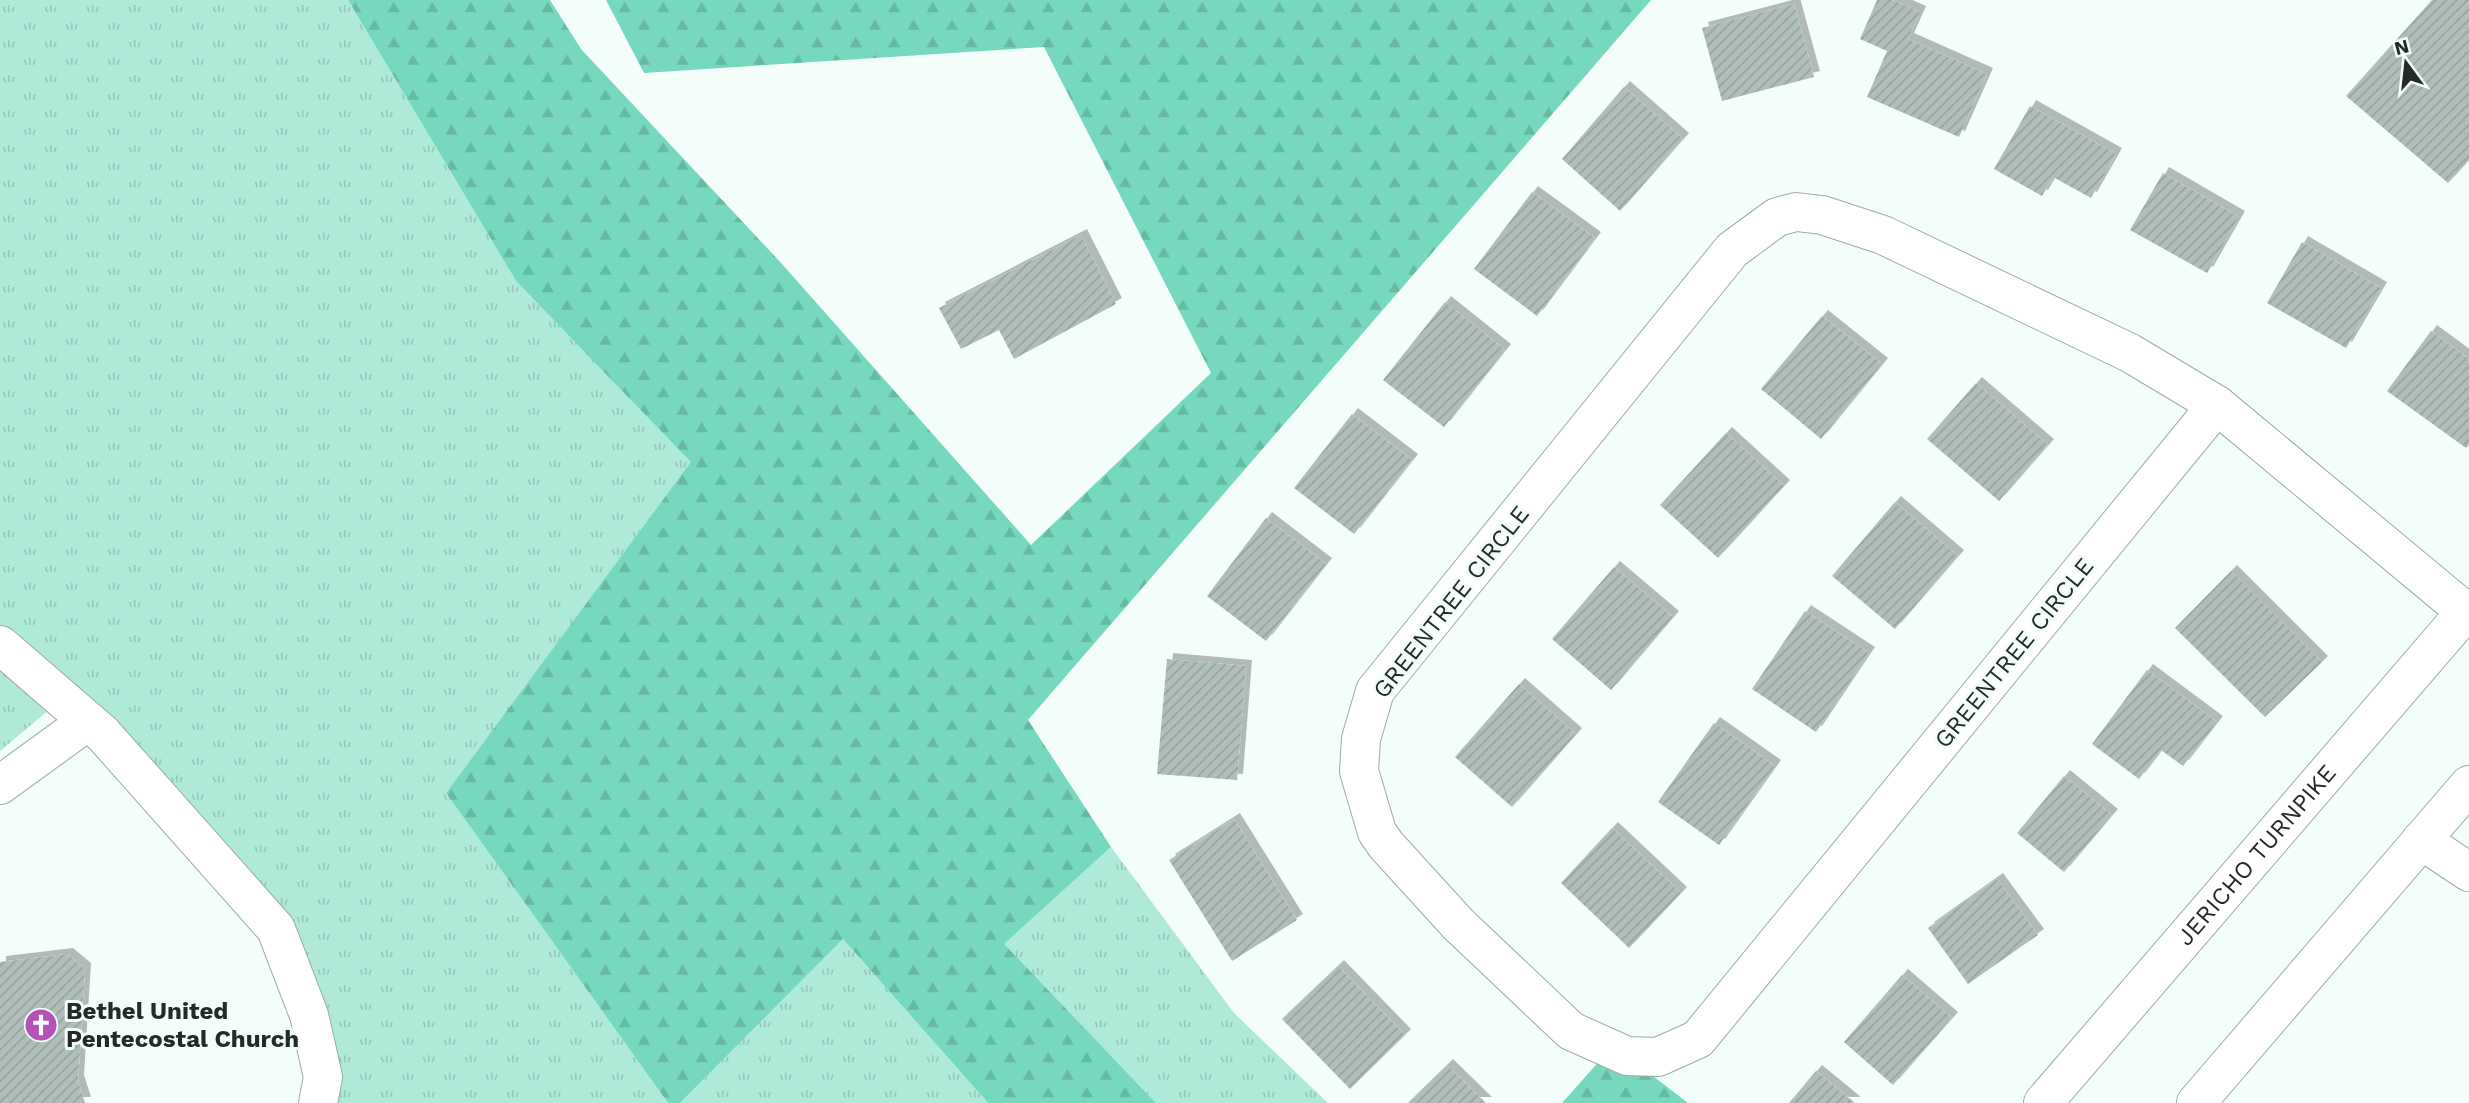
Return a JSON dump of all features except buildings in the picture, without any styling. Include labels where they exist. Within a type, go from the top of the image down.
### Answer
[{"type":"street","name":"GREENTREE CIRCLE","points":[[2217,405],[1698,1039],[1658,1057],[1627,1056],[1572,1031],[1458,924],[1377,832],[1359,771],[1361,738],[1375,691],[1732,250],[1777,217],[1796,212],[1822,215],[1884,234],[2130,353],[2217,405],[2468,610]]},
{"type":"street","name":"JERICHO TURNPIKE","points":[[2043,1103],[2468,610]]},
{"type":"street","points":[[0,645],[103,734],[276,929],[309,1015],[323,1076],[317,1103]]},
{"type":"street","points":[[0,785],[88,721]]},
{"type":"street","points":[[2196,1103],[2469,785]]},
{"type":"street","points":[[2421,840],[2469,872]]},
{"type":"green space","points":[[0,0],[348,0],[516,281],[692,462],[446,793],[668,1103],[324,1103],[317,1032],[262,923],[62,699],[0,751]]},
{"type":"green space","points":[[348,0],[550,0],[581,49],[782,264],[1031,545],[1211,373],[1044,47],[644,73],[606,0],[1651,0],[1028,720],[1111,847],[1004,944],[1156,1103],[988,1103],[843,939],[680,1103],[668,1103],[446,793],[691,462],[516,281]]},
{"type":"green space","points":[[1111,847],[1234,1013],[1328,1103],[1156,1103],[1003,944]]},
{"type":"green space","points":[[843,939],[988,1103],[680,1103]]},
{"type":"green space","points":[[1611,1048],[1627,1056],[1688,1103],[1562,1103]]},
{"type":"place","name":"Bethel United Pentecostal Church","points":[[41,1025]]}]
